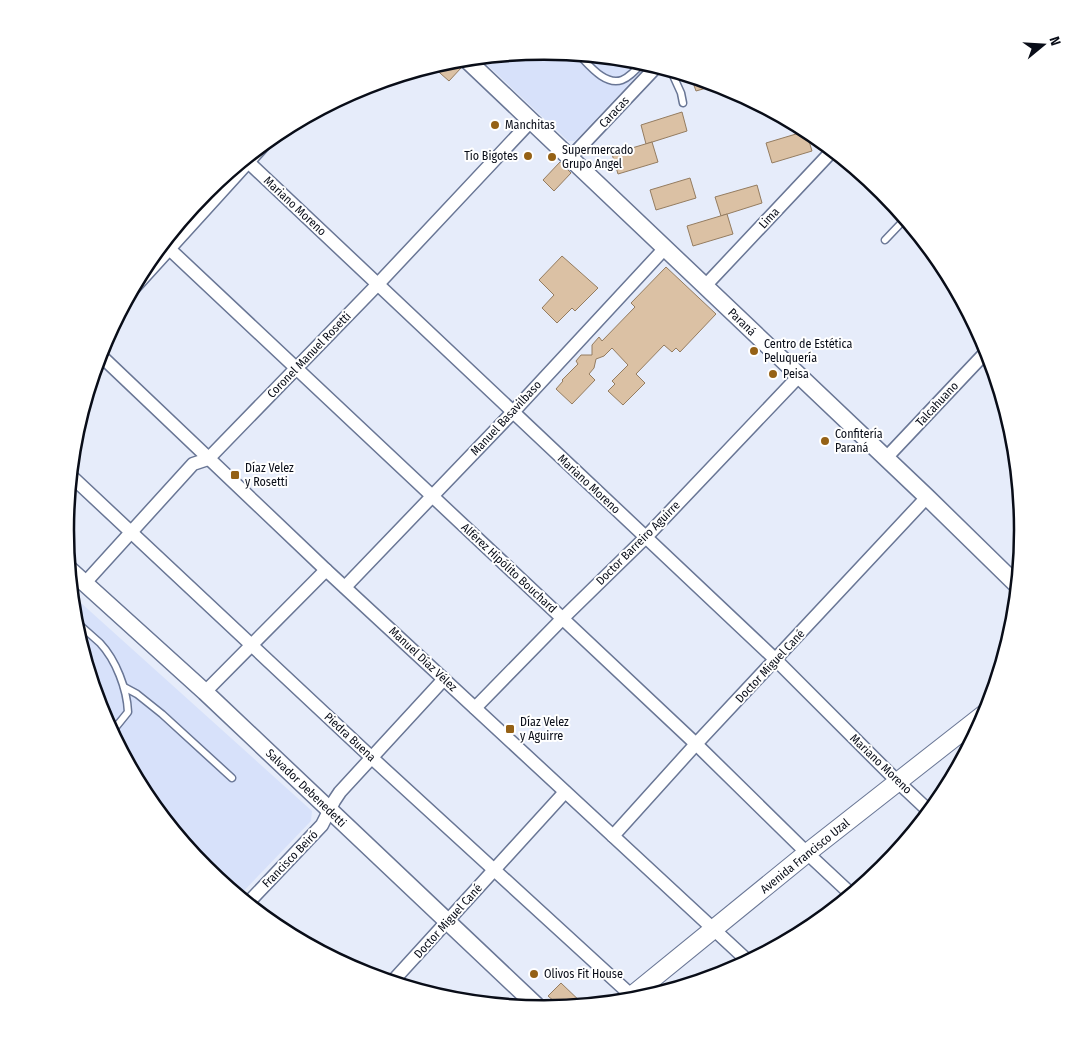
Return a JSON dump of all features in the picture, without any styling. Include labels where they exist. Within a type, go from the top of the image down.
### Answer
[{"type":"main road","name":"Avenida Francisco Uzal","points":[[637,992],[974,722]]},
{"type":"street","name":"Paraná","points":[[473,66],[1011,579]]},
{"type":"street","name":"Caracas","points":[[570,158],[651,72]]},
{"type":"street","name":"Coronel Manuel Rosetti","points":[[84,584],[193,464],[208,458],[378,284],[531,121]]},
{"type":"street","name":"Lima","points":[[705,286],[828,155]]},
{"type":"street","name":"Mariano Moreno","points":[[250,163],[776,660],[924,807]]},
{"type":"street","points":[[187,223],[212,197]]},
{"type":"street","name":"Alférez Hipólito Bouchard","points":[[168,248],[563,618],[847,890]]},
{"type":"street","name":"Manuel Basavilbaso","points":[[345,587],[513,412],[665,248]]},
{"type":"street","name":"Talcahuano","points":[[886,458],[982,357]]},
{"type":"street","name":"Manuel Díaz Vélez","points":[[105,360],[326,570],[743,956]]},
{"type":"street","name":"Doctor Barreiro Aguirre","points":[[475,708],[646,537],[799,376]]},
{"type":"street","name":"Piedra Buena","points":[[77,481],[494,870],[623,994]]},
{"type":"street","name":"Doctor Miguel Cané","points":[[612,836],[927,497]]},
{"type":"street","points":[[205,692],[326,570]]},
{"type":"street","name":"Salvador Debenedetti","points":[[77,577],[205,692],[532,1001]]},
{"type":"street","points":[[329,810],[340,792],[444,679]]},
{"type":"street","name":"Doctor Miguel Cané","points":[[396,977],[565,792]]},
{"type":"street","name":"Francisco Beiró","points":[[252,899],[322,825],[329,810]]},
{"type":"lane","points":[[586,62],[602,77],[614,82],[623,80],[637,69]]},
{"type":"lane","points":[[675,79],[683,103]]},
{"type":"lane","points":[[885,240],[901,223]]},
{"type":"lane","points":[[85,629],[101,644],[116,668],[124,687],[128,712],[116,727]]},
{"type":"lane","points":[[124,687],[137,694],[162,714],[232,778]]},
{"type":"shaded area","points":[[544,60],[575,61],[642,70],[575,141],[568,141],[486,64]]},
{"type":"shaded area","points":[[80,602],[312,811],[311,821],[243,892],[211,863],[190,841],[153,792],[122,739],[98,682]]},
{"type":"building","points":[[461,68],[461,68],[449,81],[439,72]]},
{"type":"building","points":[[694,85],[704,89],[696,91]]},
{"type":"building","points":[[682,112],[687,131],[646,144],[641,125]]},
{"type":"building","points":[[797,134],[809,142],[812,151],[772,163],[766,143]]},
{"type":"building","points":[[652,142],[658,162],[618,174],[612,154]]},
{"type":"building","points":[[560,162],[571,173],[554,191],[543,180]]},
{"type":"building","points":[[690,178],[696,198],[656,210],[650,190]]},
{"type":"building","points":[[757,185],[762,203],[721,216],[715,197]]},
{"type":"building","points":[[727,214],[733,234],[693,246],[687,226]]},
{"type":"building","points":[[562,256],[598,288],[575,311],[572,308],[557,323],[542,308],[554,295],[539,280]]},
{"type":"building","points":[[666,267],[716,314],[680,352],[676,348],[672,352],[664,345],[636,374],[645,383],[623,405],[608,391],[615,384],[612,381],[628,365],[612,348],[604,356],[596,359],[594,368],[589,374],[595,380],[572,404],[556,389],[562,380],[578,364],[576,361],[581,355],[592,355],[592,345],[599,337],[602,341],[635,307],[631,303]]},
{"type":"building","points":[[561,983],[578,1000],[553,1001],[548,996]]},
{"type":"place","name":"Manchitas","points":[[495,125]]},
{"type":"place","name":"Tío Bigotes","points":[[528,156]]},
{"type":"place","name":"Supermercado Grupo Angel","points":[[552,157]]},
{"type":"place","name":"Centro de Estética Peluquería","points":[[754,351]]},
{"type":"place","name":"Peisa","points":[[773,374]]},
{"type":"place","name":"Confitería Paraná","points":[[825,441]]},
{"type":"place","name":"Díaz Velez y Rosetti","points":[[235,475]]},
{"type":"place","name":"Díaz Velez y Aguirre","points":[[510,729]]},
{"type":"place","name":"Olivos Fit House","points":[[534,974]]}]
